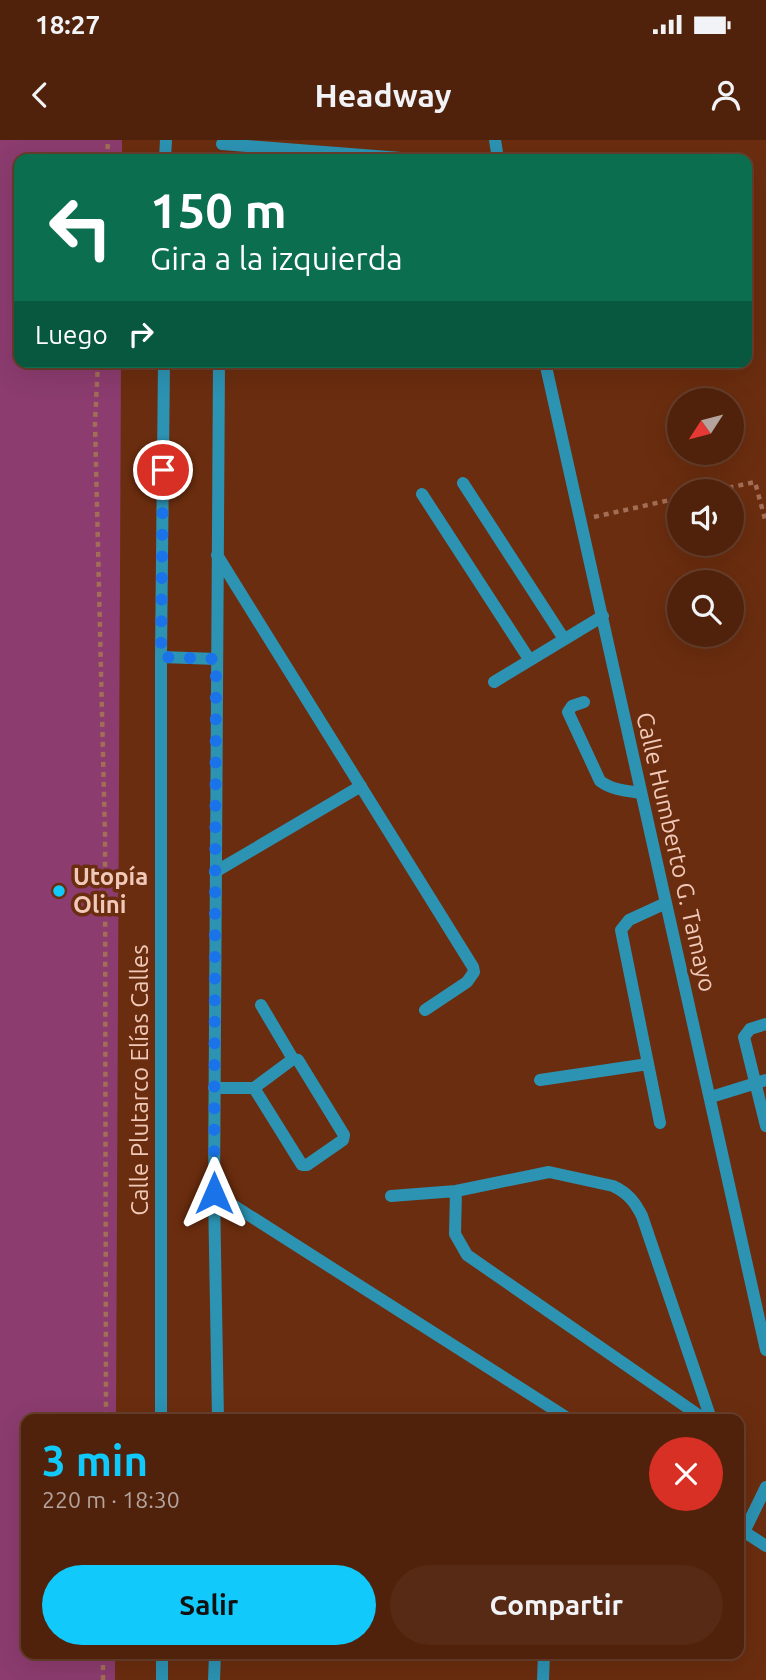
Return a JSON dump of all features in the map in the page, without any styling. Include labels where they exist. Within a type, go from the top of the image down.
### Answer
[{"type":"street","points":[[222,142],[358,154]]},
{"type":"street","name":"Calle Plutarco Elías Calles","points":[[162,1414],[161,657],[164,368]]},
{"type":"street","points":[[218,1414],[214,1088],[219,368]]},
{"type":"street","name":"Calle Humberto G. Tamayo","points":[[546,368],[766,1350]]},
{"type":"street","points":[[463,483],[564,639]]},
{"type":"street","points":[[422,494],[529,659]]},
{"type":"street","points":[[217,555],[473,967],[474,972],[467,982],[425,1010]]},
{"type":"street","points":[[494,682],[603,615]]},
{"type":"street","points":[[161,657],[216,659]]},
{"type":"street","points":[[584,702],[572,706],[568,712],[600,781],[620,790],[641,793]]},
{"type":"street","points":[[215,872],[361,786]]},
{"type":"street","points":[[660,1123],[621,930],[629,920],[666,903]]},
{"type":"street","points":[[254,1088],[302,1165],[307,1165],[343,1140],[344,1135],[261,1005]]},
{"type":"street","points":[[766,1024],[750,1029],[744,1037],[761,1082],[766,1126]]},
{"type":"street","points":[[214,1088],[254,1088],[293,1059]]},
{"type":"street","points":[[540,1080],[648,1064]]},
{"type":"street","points":[[710,1097],[761,1082]]},
{"type":"street","points":[[391,1196],[456,1191],[549,1172],[613,1186],[630,1196],[642,1216],[709,1414]]},
{"type":"street","points":[[456,1191],[455,1234],[467,1255],[697,1414]]},
{"type":"street","points":[[214,1193],[561,1414]]},
{"type":"street","points":[[744,1525],[766,1488]]},
{"type":"street","points":[[744,1532],[766,1546]]},
{"type":"street","points":[[162,1659],[162,1680]]},
{"type":"street","points":[[214,1680],[215,1659]]},
{"type":"street","points":[[543,1680],[544,1659]]},
{"type":"path","points":[[97,368],[95,423],[105,836],[106,1414]]},
{"type":"path","points":[[744,484],[755,482],[766,523]]},
{"type":"path","points":[[580,520],[667,501]]},
{"type":"path","points":[[103,1659],[103,1680]]},
{"type":"shaded area","name":"Utopía Olini","points":[[0,140],[122,140],[122,154],[14,154],[14,368],[121,368],[116,1414],[21,1414],[21,1659],[115,1659],[115,1680],[0,1680]]},
{"type":"place","name":"Utopía Olini","points":[[59,891]]},
{"type":"route","points":[[163,470],[161,657],[216,659],[214,1193]]}]
